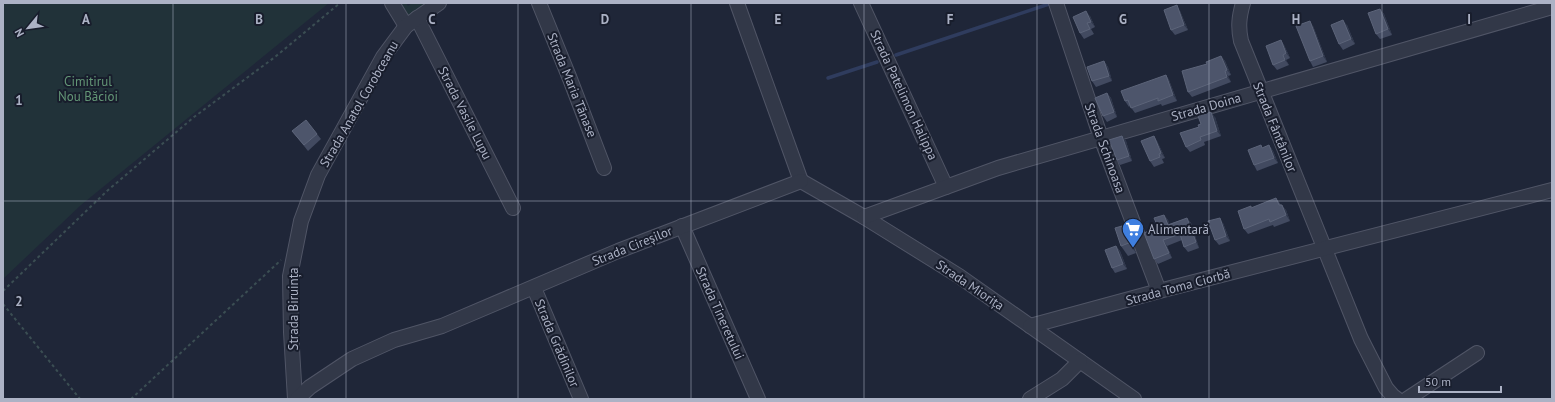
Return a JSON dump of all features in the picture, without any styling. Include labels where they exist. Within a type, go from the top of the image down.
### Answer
[{"type":"street","name":"Strada Vasile Lupu","points":[[392,3],[412,22],[513,208]]},
{"type":"street","name":"Strada Anatol Corobceanu","points":[[318,175],[383,57],[412,22],[439,3]]},
{"type":"street","name":"Strada Maria Tănase","points":[[539,3],[570,78],[604,168]]},
{"type":"street","points":[[737,3],[801,180]]},
{"type":"street","name":"Strada Patelimon Halippa","points":[[861,3],[946,187]]},
{"type":"street","name":"Strada Schinoasa","points":[[1056,3],[1101,138],[1159,291]]},
{"type":"street","name":"Strada Fântânilor","points":[[1243,3],[1238,28],[1241,41],[1260,91],[1326,249]]},
{"type":"street","name":"Strada Doina","points":[[864,217],[998,168],[1552,7]]},
{"type":"street","name":"Strada Biruința","points":[[296,399],[291,332],[290,276],[301,221],[318,175]]},
{"type":"street","name":"Strada Miorița","points":[[801,180],[959,276],[1134,399]]},
{"type":"street","name":"Strada Cireșilor","points":[[296,399],[310,387],[352,359],[394,340],[442,326],[618,251],[801,180]]},
{"type":"street","name":"Strada Toma Ciorbă","points":[[1030,326],[1159,291],[1552,190]]},
{"type":"street","name":"Strada Tineretului","points":[[682,226],[758,399]]},
{"type":"street","points":[[1326,249],[1362,339],[1386,388],[1397,399]]},
{"type":"street","name":"Strada Grădinilor","points":[[534,288],[581,399]]},
{"type":"street","points":[[1407,399],[1478,353]]},
{"type":"street","points":[[1030,399],[1062,378],[1080,362]]},
{"type":"path","points":[[3,291],[106,191],[194,117],[275,57],[340,3]]},
{"type":"path","points":[[131,399],[296,245]]},
{"type":"path","points":[[3,304],[80,399]]},
{"type":"green space","name":"Cimitirul Nou Băcioi","points":[[3,3],[329,3],[81,205],[3,279]]},
{"type":"green space","points":[[397,3],[406,3],[408,6],[412,3],[432,3],[407,19]]},
{"type":"building","points":[[1177,5],[1184,25],[1171,30],[1164,10]]},
{"type":"building","points":[[1380,9],[1388,29],[1376,34],[1368,13]]},
{"type":"building","points":[[1086,11],[1091,22],[1087,23],[1090,29],[1080,33],[1073,17]]},
{"type":"building","points":[[1343,20],[1351,39],[1339,44],[1331,25]]},
{"type":"building","points":[[1310,21],[1323,56],[1310,61],[1296,26]]},
{"type":"building","points":[[1281,40],[1286,53],[1283,55],[1285,60],[1273,65],[1266,46]]},
{"type":"building","points":[[1221,56],[1227,70],[1225,71],[1227,77],[1188,92],[1182,71],[1207,64],[1206,62]]},
{"type":"building","points":[[1104,61],[1109,76],[1092,81],[1087,67]]},
{"type":"building","points":[[1166,75],[1173,95],[1158,101],[1158,98],[1131,108],[1128,100],[1125,101],[1121,91]]},
{"type":"building","points":[[1107,93],[1114,112],[1103,116],[1095,98]]},
{"type":"building","points":[[1211,112],[1217,131],[1200,137],[1201,140],[1186,147],[1180,133],[1199,127],[1198,125],[1201,124],[1198,116]]},
{"type":"building","points":[[306,120],[317,134],[304,145],[292,131]]},
{"type":"building","points":[[1122,136],[1129,156],[1117,160],[1109,140]]},
{"type":"building","points":[[1154,136],[1161,153],[1159,154],[1160,157],[1150,161],[1141,141]]},
{"type":"building","points":[[1261,145],[1262,148],[1269,145],[1274,158],[1254,165],[1248,150]]},
{"type":"building","points":[[1276,198],[1279,205],[1282,205],[1286,215],[1270,222],[1269,219],[1244,229],[1238,211],[1251,206],[1251,208]]},
{"type":"building","points":[[1164,215],[1168,225],[1187,218],[1196,242],[1184,247],[1180,234],[1163,240],[1169,253],[1154,259],[1144,233],[1158,227],[1154,218]]},
{"type":"building","points":[[1220,218],[1226,236],[1215,240],[1208,221]]},
{"type":"building","points":[[1122,226],[1129,243],[1121,246],[1115,228]]},
{"type":"building","points":[[1116,246],[1123,264],[1112,268],[1105,250]]},
{"type":"waterway","points":[[896,55],[1049,4]]},
{"type":"waterway","points":[[828,78],[877,62]]},
{"type":"place","name":"Alimentară","points":[[1133,248]]}]
